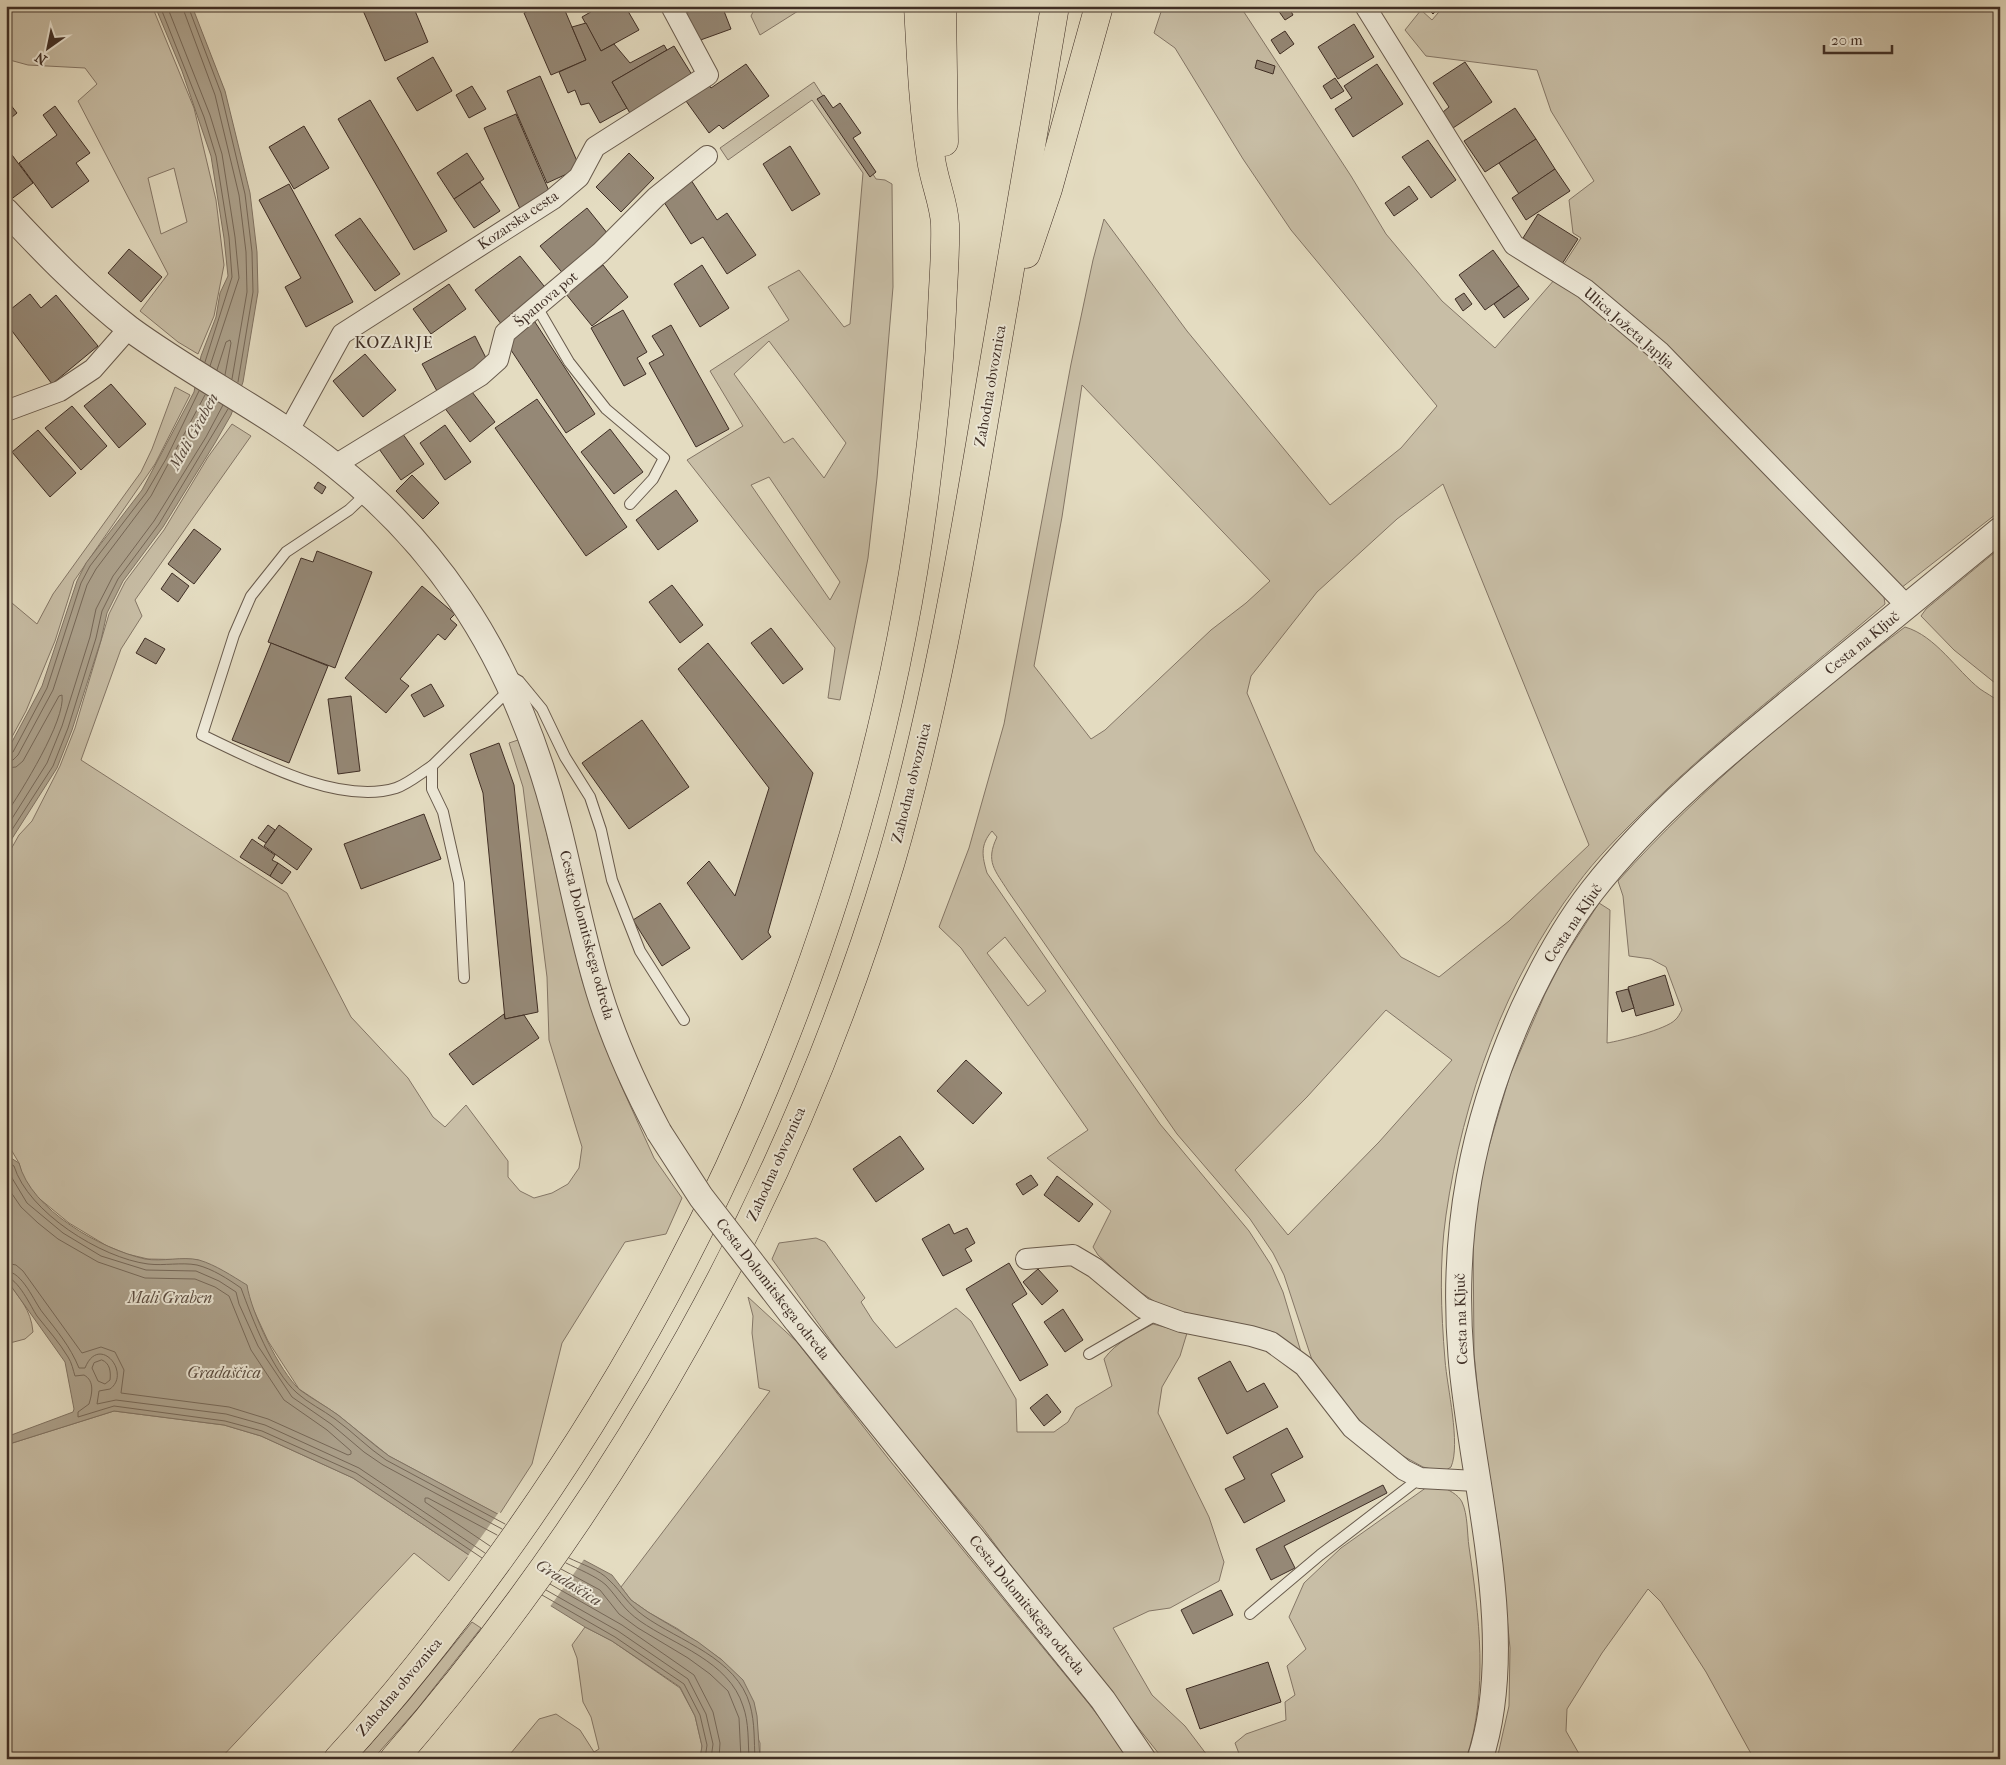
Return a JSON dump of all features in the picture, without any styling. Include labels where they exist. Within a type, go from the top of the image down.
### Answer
[{"type":"highway","points":[[918,6],[924,112],[932,164],[945,220]]},
{"type":"highway","points":[[942,6],[945,220]]},
{"type":"highway","name":"Zahodna obvoznica","points":[[394,1759],[495,1636],[591,1501],[663,1387],[732,1260],[789,1139],[856,970],[894,848],[930,706],[958,570],[1055,6]]},
{"type":"highway","points":[[1003,308],[1029,245],[1048,189],[1099,6]]},
{"type":"highway","name":"Zahodna obvoznica","points":[[338,1759],[394,1694],[458,1614],[556,1479],[649,1326],[712,1206],[780,1052],[843,874],[889,699],[914,572],[936,400],[945,220]]},
{"type":"street","name":"Kozarska cesta","points":[[288,432],[342,334],[553,199],[579,177],[595,147],[708,75],[672,6]]},
{"type":"street","name":"Ulica Jožeta Japlja","points":[[1365,6],[1514,245],[1585,288],[1623,318],[1660,352],[1907,606]]},
{"type":"street","name":"Španova pot","points":[[335,465],[480,376],[498,360],[504,334],[600,253],[656,197],[707,156]]},
{"type":"street","name":"Cesta Dolomitskega odreda","points":[[6,212],[73,281],[129,328],[335,465],[367,492],[427,554],[447,580],[483,636],[505,680],[546,783],[589,955],[608,1018],[634,1085],[659,1132],[701,1197],[796,1320],[1071,1659],[1103,1700],[1143,1759]]},
{"type":"street","points":[[6,411],[60,391],[93,369],[129,328]]},
{"type":"street","name":"Cesta na Ključ","points":[[1480,1759],[1492,1704],[1495,1642],[1490,1575],[1476,1481],[1459,1332],[1458,1294],[1462,1220],[1474,1150],[1486,1104],[1510,1037],[1538,977],[1564,930],[1592,891],[1652,825],[1741,741],[2000,530]]},
{"type":"street","points":[[1026,1260],[1073,1255],[1095,1268],[1143,1308],[1181,1322],[1251,1336],[1276,1345],[1304,1366],[1352,1428],[1404,1470],[1420,1478],[1476,1481]]},
{"type":"lane","points":[[536,307],[569,362],[606,409],[664,458],[653,479],[630,504]]},
{"type":"lane","points":[[367,492],[349,510],[286,552],[250,596],[234,635],[202,735],[277,770],[355,792],[396,788],[432,766],[505,680],[519,681],[542,709],[565,757],[590,797],[601,830],[612,880],[640,951],[684,1020]]},
{"type":"lane","points":[[432,766],[432,789],[443,812],[459,883],[464,978]]},
{"type":"lane","points":[[1089,1354],[1158,1314]]},
{"type":"lane","points":[[1250,1614],[1320,1555],[1420,1478]]},
{"type":"shaded area","points":[[6,6],[152,6],[194,108],[216,200],[224,265],[214,316],[198,354],[178,342],[140,311],[168,274],[78,101],[97,84],[85,68],[28,65],[6,59]],"holes":[[[174,168],[187,222],[161,234],[148,178]]]},
{"type":"shaded area","points":[[756,6],[806,6],[760,35],[751,16]]},
{"type":"shaded area","points":[[1163,6],[1240,6],[1351,176],[1386,234],[1442,301],[1495,348],[1555,279],[1622,327],[1883,591],[1885,604],[1703,756],[1645,810],[1600,856],[1576,886],[1551,923],[1528,961],[1508,1001],[1476,1085],[1454,1171],[1446,1215],[1442,1251],[1442,1305],[1445,1360],[1455,1444],[1451,1467],[1443,1472],[1423,1467],[1394,1451],[1363,1424],[1335,1393],[1313,1363],[1284,1275],[1273,1253],[1250,1219],[1177,1134],[1008,891],[993,866],[992,853],[997,837],[992,831],[985,841],[983,851],[987,873],[1160,1124],[1249,1231],[1271,1265],[1283,1292],[1301,1352],[1166,1309],[1134,1288],[1098,1255],[1093,1247],[1111,1211],[1047,1158],[1088,1130],[961,948],[939,927],[969,848],[1004,724],[1071,364],[1093,260],[1104,219],[1187,331],[1330,505],[1401,448],[1437,406],[1291,230],[1243,159],[1175,48],[1154,33]],"holes":[[[1082,385],[1270,581],[1246,603],[1211,630],[1105,730],[1091,739],[1034,666],[1062,517]],[[1443,484],[1589,845],[1509,921],[1439,977],[1401,957],[1315,851],[1247,693],[1251,676],[1317,592],[1397,519]],[[1005,937],[1046,991],[1028,1006],[987,953]],[[1386,1010],[1452,1060],[1379,1142],[1288,1235],[1235,1170],[1307,1097]]]},
{"type":"shaded area","points":[[1444,6],[2000,6],[2000,511],[1901,588],[1562,267],[1581,238],[1573,233],[1569,200],[1594,181],[1551,111],[1537,70],[1426,56],[1405,30],[1421,10],[1432,20]]},
{"type":"shaded area","points":[[814,82],[876,179],[885,180],[892,184],[893,287],[877,478],[868,558],[840,700],[828,698],[835,648],[687,460],[743,426],[710,371],[789,320],[768,287],[799,270],[844,327],[850,324],[863,173],[812,100],[728,160],[720,148]],"holes":[[[769,341],[846,443],[824,478],[793,438],[784,443],[734,374]],[[769,477],[840,582],[830,600],[751,485]]]},
{"type":"shaded area","points":[[175,387],[190,395],[155,464],[74,581],[55,641],[26,711],[6,748],[6,598],[37,624],[53,594],[141,472],[152,449]]},
{"type":"shaded area","points":[[232,424],[251,436],[135,600],[142,616],[121,649],[81,760],[287,893],[351,1017],[408,1078],[433,1117],[445,1127],[466,1105],[508,1161],[508,1177],[520,1191],[534,1198],[552,1193],[568,1184],[579,1168],[582,1147],[549,1040],[547,977],[523,787],[509,743],[518,740],[537,793],[582,980],[620,1083],[654,1158],[682,1198],[666,1234],[625,1242],[562,1343],[532,1464],[499,1515],[389,1456],[338,1415],[299,1389],[268,1341],[249,1300],[198,1260],[148,1259],[127,1254],[107,1246],[69,1223],[35,1195],[22,1175],[19,1163],[6,1141],[6,858],[19,835],[32,821],[60,766],[75,728],[109,614],[125,582],[164,530],[208,457]]},
{"type":"shaded area","points":[[2000,548],[2000,687],[1954,650],[1921,616],[1926,609]]},
{"type":"shaded area","points":[[1905,627],[1916,631],[1926,638],[1980,689],[2000,702],[2000,1759],[1754,1759],[1706,1672],[1661,1602],[1648,1589],[1602,1653],[1567,1709],[1566,1731],[1582,1759],[1497,1759],[1509,1706],[1510,1648],[1499,1534],[1481,1423],[1474,1353],[1473,1230],[1482,1170],[1510,1075],[1545,994],[1563,959],[1599,903],[1610,910],[1607,1043],[1653,1031],[1677,1018],[1682,1010],[1666,967],[1651,959],[1629,956],[1623,896],[1618,881],[1684,812],[1755,747]]},
{"type":"shaded area","points":[[816,1238],[825,1242],[865,1298],[861,1302],[873,1321],[896,1348],[956,1308],[971,1321],[1016,1399],[1017,1432],[1054,1432],[1068,1422],[1076,1408],[1112,1386],[1104,1359],[1120,1343],[1133,1335],[1153,1324],[1187,1333],[1180,1356],[1162,1387],[1158,1413],[1209,1517],[1224,1562],[1219,1581],[1170,1608],[1149,1611],[1113,1628],[1152,1695],[1185,1726],[1210,1759],[1163,1759],[1025,1585],[983,1528],[864,1387],[772,1259],[779,1243]]},
{"type":"shaded area","points":[[6,1279],[27,1310],[33,1332],[25,1339],[6,1344]]},
{"type":"shaded area","points":[[748,1297],[797,1342],[891,1462],[1089,1704],[1130,1758],[760,1759],[760,1743],[722,1660],[678,1629],[631,1600],[621,1587],[770,1391],[759,1388],[752,1333],[753,1316]]},
{"type":"shaded area","points":[[114,1411],[224,1425],[261,1436],[353,1478],[469,1555],[449,1581],[414,1553],[220,1759],[6,1759],[6,1445]]},
{"type":"shaded area","points":[[1441,1486],[1458,1497],[1464,1507],[1479,1626],[1480,1680],[1478,1707],[1466,1759],[1241,1759],[1235,1743],[1246,1734],[1286,1720],[1285,1702],[1295,1695],[1287,1666],[1306,1649],[1289,1617],[1304,1583],[1341,1548],[1427,1487]]},
{"type":"shaded area","points":[[472,1622],[481,1628],[418,1708],[373,1759],[357,1759],[408,1701]]},
{"type":"shaded area","points":[[585,1627],[612,1641],[680,1688],[695,1716],[702,1746],[700,1759],[506,1759],[539,1719],[556,1714],[580,1730],[594,1752],[599,1749],[591,1717],[583,1702],[577,1658],[572,1645]]},
{"type":"water","name":"Mali Graben","points":[[155,6],[192,6],[225,91],[250,193],[257,252],[258,292],[243,382],[231,415],[215,443],[163,527],[123,581],[107,613],[101,640],[72,730],[57,768],[6,848],[6,753],[42,686],[77,581],[86,563],[142,490],[194,392],[201,356],[216,317],[220,293],[228,276],[211,156],[182,71]]},
{"type":"water","name":"Gradaščica","points":[[6,1155],[19,1163],[26,1180],[53,1211],[89,1237],[127,1254],[145,1259],[199,1260],[218,1268],[247,1285],[254,1310],[275,1356],[300,1390],[338,1415],[389,1456],[612,1575],[631,1600],[698,1642],[722,1660],[743,1680],[754,1702],[757,1716],[760,1759],[700,1759],[702,1746],[695,1716],[680,1687],[612,1641],[585,1627],[469,1555],[353,1478],[261,1436],[224,1425],[114,1411],[6,1445],[6,1437],[73,1412],[74,1409],[65,1362],[6,1279]]},
{"type":"pier","points":[[499,1512],[585,1558],[549,1608],[467,1557]]},
{"type":"building","points":[[361,6],[413,6],[428,42],[385,61]]},
{"type":"building","points":[[539,6],[563,6],[586,60],[551,75],[524,13]]},
{"type":"building","points":[[601,6],[625,6],[639,30],[601,51],[582,17]]},
{"type":"building","points":[[696,6],[722,6],[731,29],[695,42],[685,13],[697,9]]},
{"type":"building","points":[[1275,6],[1288,6],[1293,15],[1285,20]]},
{"type":"building","points":[[1425,6],[1440,6],[1433,14]]},
{"type":"building","points":[[586,23],[601,51],[614,44],[630,63],[664,45],[667,50],[612,82],[627,108],[600,123],[589,103],[581,105],[575,90],[568,93],[559,72],[586,60],[572,27]]},
{"type":"building","points":[[1354,24],[1374,57],[1338,79],[1318,47]]},
{"type":"building","points":[[1285,31],[1294,44],[1280,54],[1271,40]]},
{"type":"building","points":[[674,46],[694,78],[631,115],[612,82]]},
{"type":"building","points":[[433,57],[452,91],[417,111],[397,78]]},
{"type":"building","points":[[1257,60],[1275,66],[1273,74],[1255,68]]},
{"type":"building","points":[[1465,62],[1492,102],[1453,128],[1443,112],[1449,107],[1433,83]]},
{"type":"building","points":[[746,64],[769,96],[723,129],[719,125],[709,133],[686,101],[709,85],[711,88]]},
{"type":"building","points":[[1377,64],[1403,104],[1353,137],[1335,109],[1352,98],[1344,86]]},
{"type":"building","points":[[540,76],[580,168],[547,183],[507,91]]},
{"type":"building","points":[[1335,78],[1344,91],[1331,99],[1323,86]]},
{"type":"building","points":[[472,86],[486,109],[469,118],[456,95]]},
{"type":"building","points":[[824,95],[833,108],[840,103],[861,133],[853,138],[876,172],[870,177],[817,99]]},
{"type":"building","points":[[6,99],[17,113],[6,122]]},
{"type":"building","points":[[370,100],[447,231],[414,250],[338,119]]},
{"type":"building","points":[[55,106],[90,153],[76,163],[89,181],[52,208],[19,163],[57,135],[43,115]]},
{"type":"building","points":[[1515,108],[1536,139],[1485,172],[1464,141]]},
{"type":"building","points":[[516,114],[552,198],[521,211],[484,128]]},
{"type":"building","points":[[304,126],[329,168],[294,189],[269,147]]},
{"type":"building","points":[[1536,139],[1555,169],[1519,194],[1499,163]]},
{"type":"building","points":[[1428,140],[1456,180],[1431,198],[1402,157]]},
{"type":"building","points":[[790,146],[820,194],[792,211],[763,164]]},
{"type":"building","points":[[6,147],[33,183],[6,203]]},
{"type":"building","points":[[467,153],[484,179],[454,199],[437,173]]},
{"type":"building","points":[[629,153],[654,178],[621,212],[596,187]]},
{"type":"building","points":[[1555,169],[1570,191],[1526,220],[1512,198]]},
{"type":"building","points":[[691,180],[717,220],[727,213],[756,255],[727,274],[703,237],[691,244],[662,199]]},
{"type":"building","points":[[480,182],[500,211],[474,228],[454,199]]},
{"type":"building","points":[[289,184],[353,302],[306,327],[285,287],[301,278],[259,200]]},
{"type":"building","points":[[1409,186],[1418,199],[1394,216],[1385,203]]},
{"type":"building","points":[[587,208],[612,239],[565,276],[540,246]]},
{"type":"building","points":[[1538,214],[1578,239],[1562,264],[1523,238]]},
{"type":"building","points":[[360,218],[400,274],[375,291],[335,235]]},
{"type":"building","points":[[129,249],[162,277],[141,302],[108,273]]},
{"type":"building","points":[[1493,250],[1519,286],[1485,310],[1459,275]]},
{"type":"building","points":[[520,256],[548,291],[502,325],[475,290]]},
{"type":"building","points":[[603,265],[628,297],[592,326],[566,294]]},
{"type":"building","points":[[702,265],[729,308],[700,327],[674,284]]},
{"type":"building","points":[[449,284],[466,309],[431,334],[413,309]]},
{"type":"building","points":[[1519,286],[1529,299],[1504,318],[1494,304]]},
{"type":"building","points":[[1464,293],[1472,304],[1463,311],[1455,299]]},
{"type":"building","points":[[30,294],[41,308],[56,295],[98,346],[52,384],[6,323],[6,313]]},
{"type":"building","points":[[623,310],[647,352],[637,358],[646,374],[624,386],[591,328]]},
{"type":"building","points":[[533,319],[595,414],[566,433],[503,338]]},
{"type":"building","points":[[671,325],[729,429],[696,447],[649,363],[664,355],[652,336]]},
{"type":"building","points":[[475,336],[489,364],[437,391],[422,364]]},
{"type":"building","points":[[365,354],[396,390],[363,417],[333,381]]},
{"type":"building","points":[[111,384],[146,424],[119,448],[84,406]]},
{"type":"building","points":[[469,388],[495,422],[470,442],[444,407]]},
{"type":"building","points":[[537,399],[627,527],[586,556],[495,428]]},
{"type":"building","points":[[72,406],[107,446],[81,470],[45,428]]},
{"type":"building","points":[[445,425],[471,462],[445,480],[420,443]]},
{"type":"building","points":[[610,429],[643,472],[614,494],[581,452]]},
{"type":"building","points":[[38,430],[76,473],[50,497],[12,452]]},
{"type":"building","points":[[400,430],[424,464],[401,480],[377,446]]},
{"type":"building","points":[[412,475],[439,503],[423,519],[396,491]]},
{"type":"building","points":[[318,482],[326,487],[322,494],[314,488]]},
{"type":"building","points":[[676,490],[698,521],[658,550],[636,520]]},
{"type":"building","points":[[194,529],[221,549],[194,584],[168,564]]},
{"type":"building","points":[[317,551],[372,572],[335,668],[268,642],[301,558],[313,562]]},
{"type":"building","points":[[172,573],[189,586],[178,602],[161,589]]},
{"type":"building","points":[[672,585],[703,625],[680,643],[649,602]]},
{"type":"building","points":[[422,586],[455,614],[450,619],[457,625],[445,640],[438,634],[400,679],[409,686],[386,713],[345,678]]},
{"type":"building","points":[[771,628],[803,669],[783,684],[751,643]]},
{"type":"building","points":[[145,638],[165,649],[156,664],[136,653]]},
{"type":"building","points":[[271,643],[328,666],[289,763],[232,740]]},
{"type":"building","points":[[708,643],[813,773],[768,932],[771,937],[742,960],[687,883],[709,861],[735,896],[769,788],[678,669]]},
{"type":"building","points":[[431,684],[444,706],[424,717],[411,695]]},
{"type":"building","points":[[351,696],[360,771],[338,774],[328,699]]},
{"type":"building","points":[[642,720],[689,787],[629,829],[582,763]]},
{"type":"building","points":[[499,743],[514,785],[538,1012],[505,1019],[483,793],[470,754]]},
{"type":"building","points":[[424,814],[441,859],[361,889],[344,844]]},
{"type":"building","points":[[268,825],[275,830],[266,843],[258,838]]},
{"type":"building","points":[[279,825],[312,849],[297,870],[264,846]]},
{"type":"building","points":[[252,839],[275,855],[272,860],[278,863],[270,876],[240,857]]},
{"type":"building","points":[[278,863],[291,872],[282,884],[270,876]]},
{"type":"building","points":[[660,903],[690,948],[662,966],[633,920]]},
{"type":"building","points":[[1665,975],[1674,1005],[1636,1016],[1628,987]]},
{"type":"building","points":[[1628,989],[1634,1008],[1622,1012],[1616,992]]},
{"type":"building","points":[[504,1014],[505,1019],[524,1015],[539,1038],[473,1085],[449,1054]]},
{"type":"building","points":[[966,1060],[1002,1093],[973,1124],[937,1091]]},
{"type":"building","points":[[900,1136],[924,1169],[876,1202],[853,1169]]},
{"type":"building","points":[[1031,1175],[1038,1185],[1023,1195],[1016,1184]]},
{"type":"building","points":[[1057,1176],[1093,1204],[1079,1222],[1044,1195]]},
{"type":"building","points":[[949,1224],[954,1234],[967,1228],[975,1243],[965,1249],[972,1261],[943,1276],[922,1239]]},
{"type":"building","points":[[1009,1263],[1027,1294],[1012,1304],[1048,1365],[1020,1381],[966,1289]]},
{"type":"building","points":[[1038,1269],[1058,1291],[1042,1305],[1023,1282]]},
{"type":"building","points":[[1063,1309],[1083,1340],[1065,1352],[1044,1322]]},
{"type":"building","points":[[1230,1361],[1247,1392],[1264,1383],[1278,1407],[1227,1434],[1198,1378]]},
{"type":"building","points":[[1047,1394],[1061,1412],[1044,1426],[1030,1408]]},
{"type":"building","points":[[1287,1428],[1303,1457],[1271,1474],[1285,1501],[1244,1523],[1225,1489],[1245,1479],[1233,1457]]},
{"type":"building","points":[[1383,1485],[1387,1493],[1284,1546],[1295,1568],[1271,1580],[1256,1549]]},
{"type":"building","points":[[1221,1590],[1233,1615],[1193,1634],[1181,1610]]},
{"type":"building","points":[[1268,1662],[1281,1702],[1200,1729],[1186,1689]]},
{"type":"district","name":"KOZARJE","points":[[394,342]]}]
